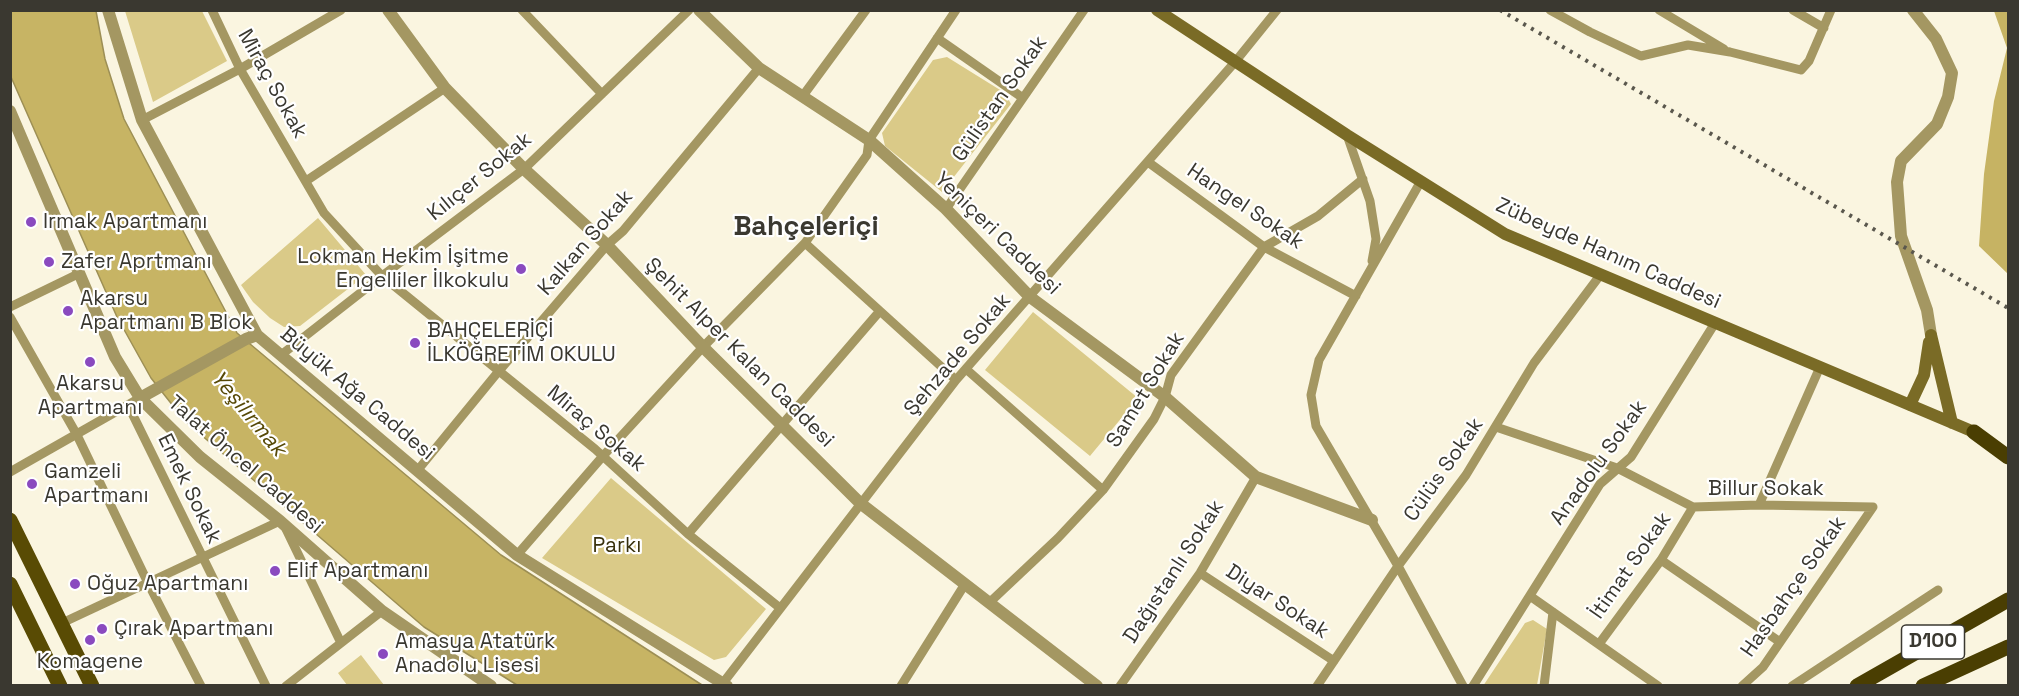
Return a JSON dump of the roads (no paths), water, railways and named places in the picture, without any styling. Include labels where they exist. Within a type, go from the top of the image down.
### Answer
[{"type":"highway","points":[[1974,432],[2008,445]]},
{"type":"highway","points":[[1974,432],[2008,457]]},
{"type":"highway","name":"D100","points":[[1857,686],[2008,600]]},
{"type":"highway","name":"D100","points":[[1923,686],[2008,647]]},
{"type":"main road","name":"Zübeyde Hanım Caddesi","points":[[1157,10],[1347,135],[1504,234],[1974,432]]},
{"type":"main road","points":[[1910,405],[1924,375],[1930,335]]},
{"type":"main road","points":[[1930,335],[1952,423]]},
{"type":"main road","points":[[10,520],[92,686]]},
{"type":"main road","points":[[10,584],[60,686]]},
{"type":"street","name":"Büyük Ağa Caddesi","points":[[108,10],[142,120],[251,337],[281,356],[517,555],[725,684]]},
{"type":"street","name":"Miraç Sokak","points":[[212,10],[240,69],[324,213],[382,276],[603,456],[688,534],[780,608]]},
{"type":"street","points":[[142,120],[240,69],[341,10]]},
{"type":"street","name":"Şehit Alper Kalan Caddesi","points":[[388,10],[445,87],[524,169],[607,245],[703,347],[860,503],[1097,686]]},
{"type":"street","points":[[522,10],[602,94]]},
{"type":"street","name":"Kılıçer Sokak","points":[[281,356],[382,276],[524,169],[689,10]]},
{"type":"street","name":"Yeniçeri Caddesi","points":[[699,10],[759,68],[869,140],[946,209],[1030,297],[1165,397],[1256,477],[1371,520]]},
{"type":"street","points":[[802,97],[866,10]]},
{"type":"street","points":[[517,555],[603,456],[703,347],[805,243],[867,154],[869,140],[956,10]]},
{"type":"street","name":"Gülistan Sokak","points":[[946,209],[1084,10]]},
{"type":"street","name":"Şehzade Sokak","points":[[725,684],[780,608],[956,380],[1235,62],[1277,10]]},
{"type":"street","points":[[1550,10],[1641,56],[1688,45],[1730,52],[1802,70],[1809,61],[1831,10]]},
{"type":"street","points":[[1659,10],[1730,52]]},
{"type":"street","points":[[1793,10],[1824,28]]},
{"type":"street","points":[[1913,10],[1936,39],[1952,73],[1948,97],[1937,124],[1900,161],[1897,182],[1901,236],[1927,310],[1930,335]]},
{"type":"street","points":[[937,38],[1023,98]]},
{"type":"street","name":"Kalkan Sokak","points":[[417,471],[498,372],[607,245],[623,231],[759,68]]},
{"type":"street","points":[[306,181],[445,87]]},
{"type":"street","name":"Talat Öncel Caddesi","points":[[10,111],[115,357],[140,398],[200,458],[282,523],[382,611],[491,686]]},
{"type":"street","points":[[1347,135],[1371,201],[1376,240],[1371,270]]},
{"type":"street","name":"Hangel Sokak","points":[[1148,162],[1264,247],[1356,296]]},
{"type":"street","name":"Samet Sokak","points":[[989,603],[1058,538],[1104,490],[1154,419],[1165,397],[1171,375],[1264,247],[1318,216],[1363,179]]},
{"type":"street","points":[[1421,181],[1319,360],[1311,395],[1316,426],[1398,566],[1463,686]]},
{"type":"street","points":[[805,243],[956,380]]},
{"type":"street","points":[[10,307],[78,274]]},
{"type":"street","name":"Cülüs Sokak","points":[[1317,686],[1398,566],[1466,475],[1534,363],[1601,274]]},
{"type":"street","points":[[688,534],[780,424],[879,312]]},
{"type":"street","points":[[10,317],[77,435],[148,583],[201,686]]},
{"type":"street","name":"Anadolu Sokak","points":[[1473,686],[1600,484],[1631,457],[1715,322]]},
{"type":"street","points":[[10,472],[251,337]]},
{"type":"street","points":[[1759,505],[1820,367]]},
{"type":"street","points":[[966,369],[1104,490]]},
{"type":"street","name":"Emek Sokak","points":[[128,405],[266,686]]},
{"type":"street","name":"Billur Sokak","points":[[1496,427],[1617,468],[1693,507],[1759,505],[1873,507]]},
{"type":"street","name":"Dağıstanlı Sokak","points":[[1120,686],[1200,573],[1256,477]]},
{"type":"street","name":"İtimat Sokak","points":[[1599,644],[1661,560],[1693,507]]},
{"type":"street","name":"Hasbahçe Sokak","points":[[1742,686],[1763,667],[1873,507]]},
{"type":"street","points":[[62,623],[282,523],[341,643]]},
{"type":"street","points":[[1661,560],[1780,642]]},
{"type":"street","name":"Diyar Sokak","points":[[1200,573],[1334,661]]},
{"type":"street","points":[[906,683],[965,584]]},
{"type":"street","points":[[1791,686],[1938,590]]},
{"type":"street","points":[[1530,596],[1658,686]]},
{"type":"street","points":[[286,686],[382,611]]},
{"type":"street","points":[[1544,686],[1553,612]]},
{"type":"water","name":"Yeşilırmak","points":[[10,11],[96,11],[105,59],[124,119],[237,333],[501,555],[702,685],[517,685],[424,627],[185,421],[151,378],[117,317],[11,77]]},
{"type":"railway","points":[[1500,10],[2008,308]]},
{"type":"place","name":"Irmak Apartmanı","points":[[31,222]]},
{"type":"place","name":"Zafer Aprtmanı","points":[[49,262]]},
{"type":"place","name":"Lokman Hekim İşitme Engelliler İlkokulu","points":[[521,269]]},
{"type":"place","name":"Akarsu Apartmanı B Blok","points":[[68,311]]},
{"type":"place","name":"BAHÇELERİÇİ İLKÖĞRETİM OKULU","points":[[415,343]]},
{"type":"place","name":"Akarsu Apartmanı","points":[[90,362]]},
{"type":"place","name":"Gamzeli Apartmanı","points":[[32,484]]},
{"type":"place","name":"Elif Apartmanı","points":[[275,571]]},
{"type":"place","name":"Oğuz Apartmanı","points":[[75,584]]},
{"type":"place","name":"Çırak Apartmanı","points":[[102,629]]},
{"type":"place","name":"Komagene","points":[[90,640]]},
{"type":"place","name":"Amasya Atatürk Anadolu Lisesi","points":[[383,654]]},
{"type":"district","name":"Bahçeleriçi","points":[[806,228]]},
{"type":"park label","name":"Parkı","points":[[617,546]]}]
